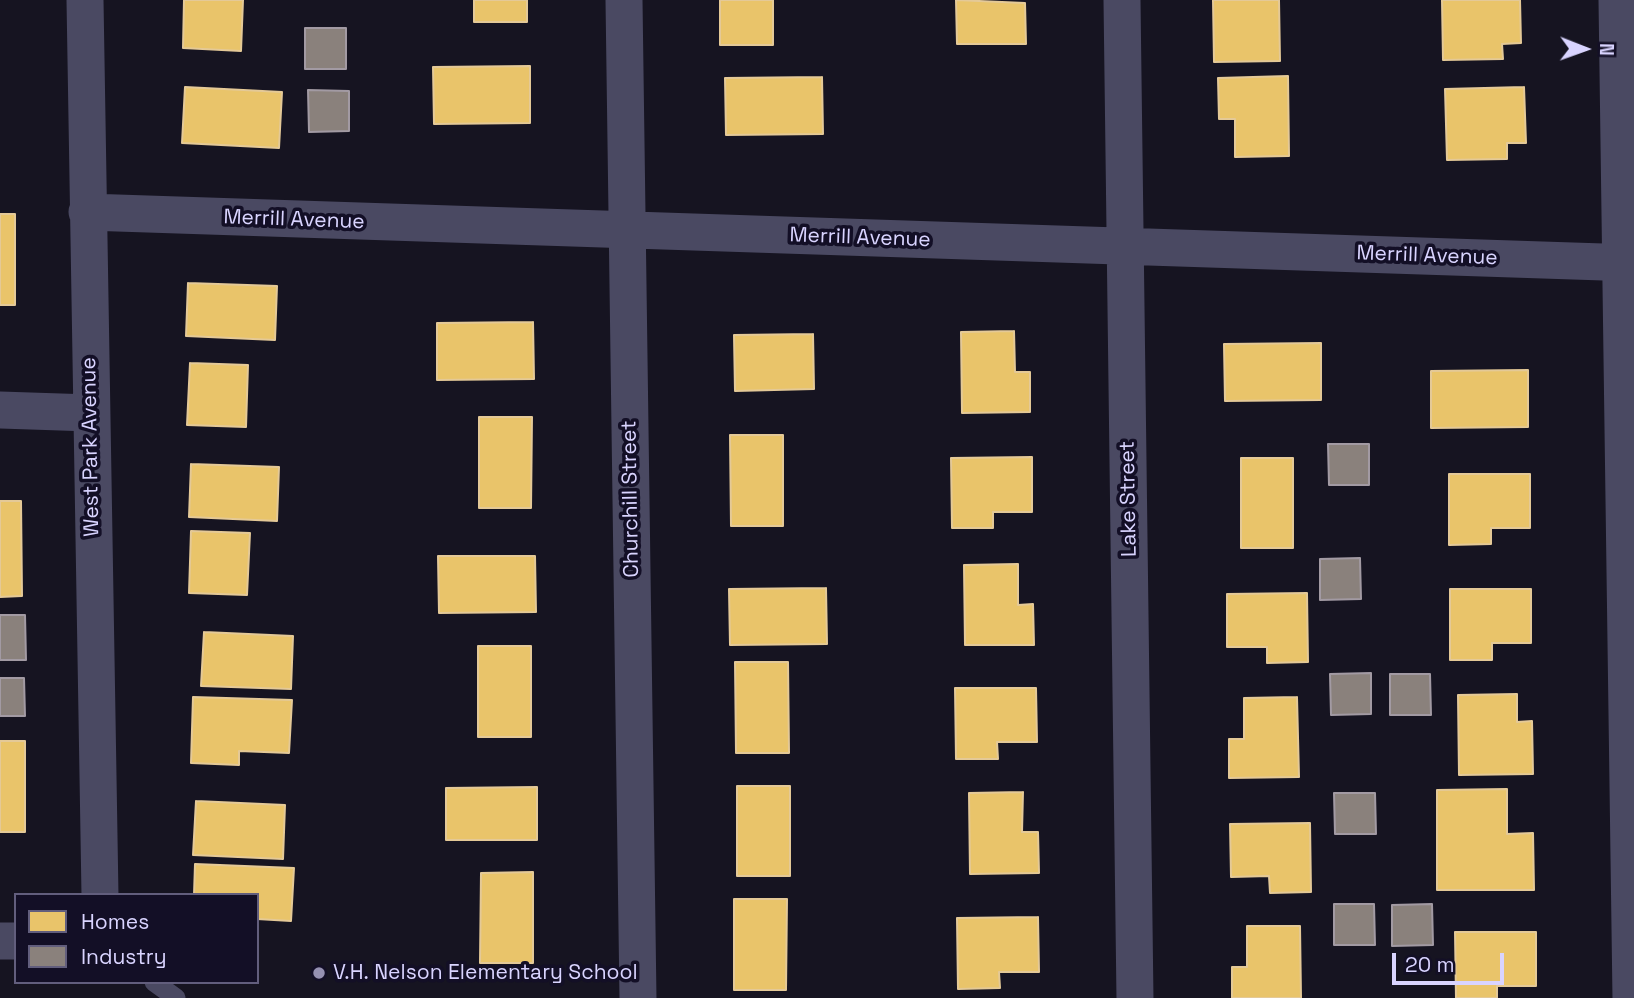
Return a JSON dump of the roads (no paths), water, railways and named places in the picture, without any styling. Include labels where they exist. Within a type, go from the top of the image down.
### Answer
[{"type":"street","name":"West Park Avenue","points":[[85,0],[100,893]]},
{"type":"street","name":"Churchill Street","points":[[624,0],[638,998]]},
{"type":"street","name":"Lake Street","points":[[1122,0],[1135,998]]},
{"type":"street","points":[[1617,0],[1627,263],[1632,998]]},
{"type":"street","name":"Merrill Avenue","points":[[87,212],[1627,263]]},
{"type":"street","points":[[0,410],[91,414]]},
{"type":"lane","points":[[157,984],[176,998]]},
{"type":"place","name":"V.H. Nelson Elementary School","points":[[319,973]]}]
